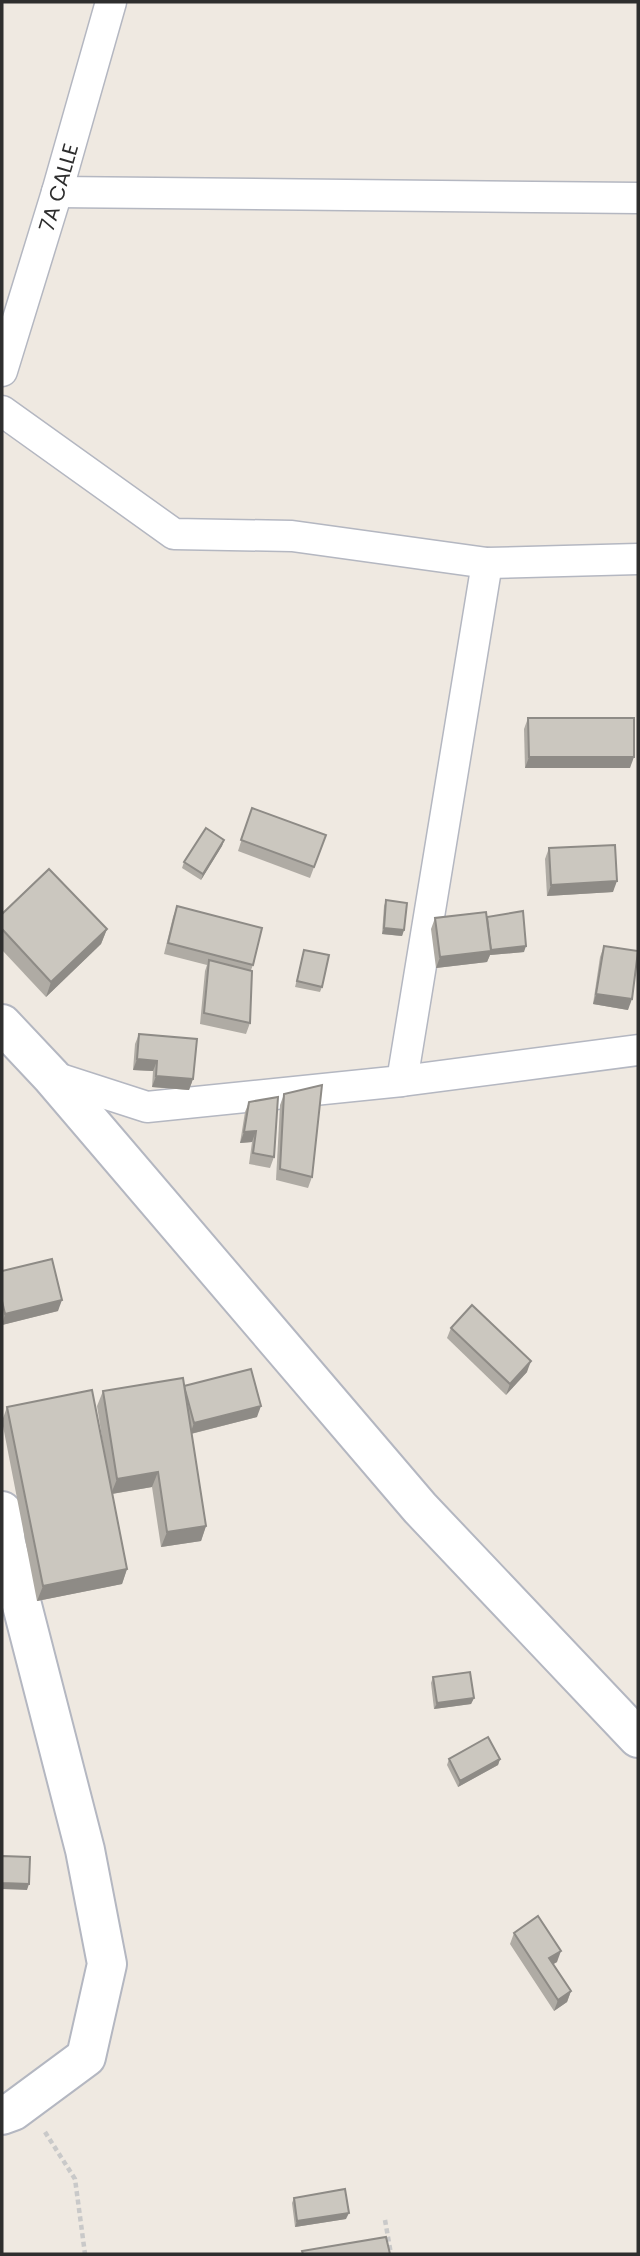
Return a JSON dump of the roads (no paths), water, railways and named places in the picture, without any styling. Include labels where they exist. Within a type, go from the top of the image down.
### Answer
[{"type":"street","name":"7A CALLE","points":[[2,371],[111,2]]},
{"type":"street","points":[[57,192],[638,198]]},
{"type":"street","points":[[2,411],[174,534],[292,536],[487,562],[638,559]]},
{"type":"street","points":[[402,1081],[487,562]]},
{"type":"street","points":[[2,1024],[51,1076],[420,1508],[638,1738]]},
{"type":"street","points":[[51,1076],[147,1107],[402,1081],[638,1050]]},
{"type":"street","points":[[2,1511],[6,1544],[85,1850],[107,1964],[86,2057],[14,2108]]}]
